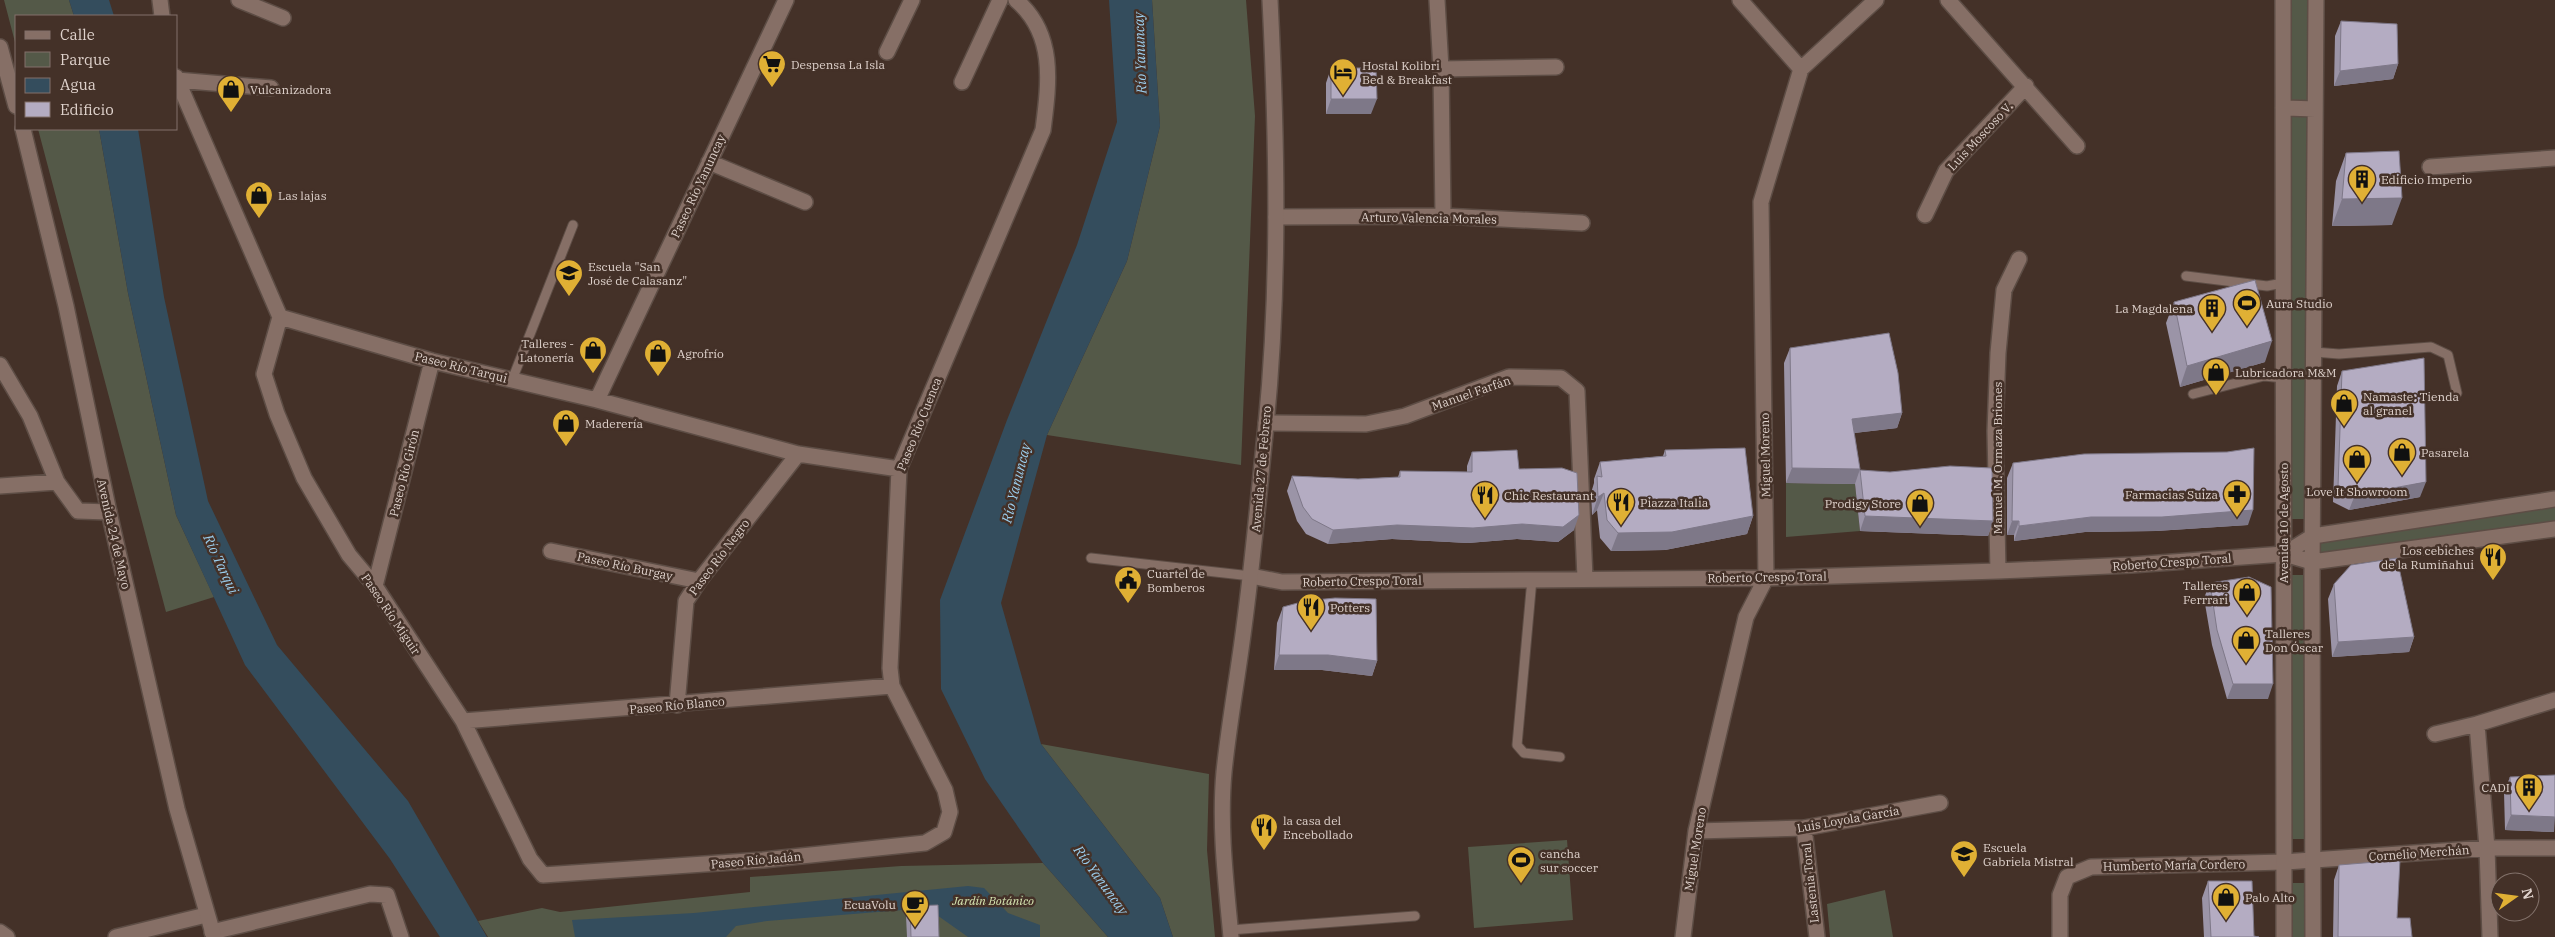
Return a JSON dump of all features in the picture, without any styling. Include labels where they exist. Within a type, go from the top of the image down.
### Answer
[{"type":"street","points":[[160,0],[162,15]]},
{"type":"street","points":[[239,0],[283,18]]},
{"type":"street","name":"Paseo Río Yanuncay","points":[[596,400],[786,0]]},
{"type":"street","points":[[887,52],[912,0]]},
{"type":"street","points":[[962,82],[1000,0]]},
{"type":"street","name":"Paseo Río Cuenca","points":[[950,812],[945,790],[892,686],[890,668],[898,469],[1043,130],[1048,90],[1045,43],[1034,17],[1016,0]]},
{"type":"street","name":"Avenida 27 de Febrero","points":[[1231,933],[1224,841],[1224,773],[1251,576],[1266,423],[1273,322],[1276,217],[1274,86],[1270,0]]},
{"type":"street","points":[[1437,0],[1441,69],[1443,216]]},
{"type":"street","points":[[1740,0],[1801,69],[1876,0]]},
{"type":"street","points":[[1948,0],[2026,86],[2077,146]]},
{"type":"street","name":"Avenida 10 de Agosto","points":[[2284,0],[2284,937]]},
{"type":"street","points":[[2313,937],[2312,562],[2316,0]]},
{"type":"street","points":[[0,47],[15,102]]},
{"type":"street","points":[[1441,69],[1556,67]]},
{"type":"street","name":"Miguel Moreno","points":[[1683,937],[1696,831],[1746,617],[1766,578],[1761,202],[1801,69]]},
{"type":"street","points":[[178,78],[271,88]]},
{"type":"street","points":[[178,80],[280,316]]},
{"type":"street","name":"Luis Moscoso V.","points":[[1925,215],[1946,171],[2026,86]]},
{"type":"street","points":[[2283,108],[2315,109]]},
{"type":"street","name":"Avenida 24 de Mayo","points":[[23,130],[66,306],[109,512],[177,809],[213,934]]},
{"type":"street","points":[[2430,167],[2555,158]]},
{"type":"street","points":[[709,162],[805,202]]},
{"type":"street","name":"Arturo Valencia Morales","points":[[1276,217],[1443,216],[1582,223]]},
{"type":"street","name":"Manuel M. Ormaza Briones","points":[[1998,571],[1995,431],[1998,352],[2004,290],[2019,259]]},
{"type":"street","name":"Paseo Río Tarqui","points":[[280,316],[432,361],[596,400],[798,454],[898,469]]},
{"type":"street","name":"Paseo Río Miguir","points":[[280,316],[264,374],[277,414],[304,478],[349,555],[375,586],[463,722],[530,859],[544,875]]},
{"type":"street","name":"Paseo Río Girón","points":[[375,586],[432,361]]},
{"type":"street","points":[[0,365],[30,416],[57,482],[78,511],[109,512]]},
{"type":"street","name":"Manuel Farfán","points":[[1266,423],[1366,424],[1405,416],[1508,377],[1561,378],[1577,391],[1585,578]]},
{"type":"street","name":"Paseo Río Negro","points":[[677,705],[686,602],[699,581],[798,454]]},
{"type":"street","points":[[0,486],[57,482]]},
{"type":"street","name":"Roberto Crespo Toral","points":[[2284,554],[2313,536],[2555,499]]},
{"type":"street","name":"Roberto Crespo Toral","points":[[1251,576],[1282,582],[1766,578],[2150,564],[2284,554],[2312,562],[2555,529]]},
{"type":"street","name":"Paseo Río Burgay","points":[[551,551],[699,581]]},
{"type":"street","name":"Paseo Río Blanco","points":[[463,722],[892,686]]},
{"type":"street","points":[[2435,734],[2477,724],[2555,700]]},
{"type":"street","points":[[2477,724],[2487,848],[2490,937]]},
{"type":"street","name":"Luis Loyola García","points":[[1696,831],[1804,828],[1940,803]]},
{"type":"street","name":"Paseo Río Jadán","points":[[544,875],[763,860],[925,843],[944,832],[950,812]]},
{"type":"street","name":"Lastenia Toral","points":[[1804,828],[1816,937]]},
{"type":"street","name":"Cornelio Merchán","points":[[2284,862],[2487,848],[2555,848]]},
{"type":"street","name":"Humberto María Cordero","points":[[2060,937],[2060,895],[2067,877],[2091,867],[2284,862]]},
{"type":"street","points":[[213,934],[370,894],[387,896],[401,937]]},
{"type":"street","points":[[116,937],[206,915]]},
{"type":"street","points":[[0,932],[7,937]]},
{"type":"lane","points":[[512,380],[573,224]]},
{"type":"lane","points":[[2186,276],[2267,286],[2284,283]]},
{"type":"lane","points":[[2314,352],[2338,354],[2431,347],[2448,355],[2458,392]]},
{"type":"lane","points":[[2193,394],[2264,376],[2284,378]]},
{"type":"lane","points":[[1091,558],[1251,576]]},
{"type":"lane","points":[[1532,579],[1517,745],[1524,753],[1560,756]]},
{"type":"lane","points":[[1231,933],[1415,916]]},
{"type":"green space","points":[[4,0],[69,0],[74,15],[15,15],[15,42]]},
{"type":"green space","points":[[1152,0],[1246,0],[1255,116],[1241,465],[1047,435],[1127,261],[1160,126]]},
{"type":"green space","points":[[2283,0],[2316,0],[2314,519],[2284,519]]},
{"type":"green space","points":[[38,130],[99,130],[128,293],[176,515],[214,597],[166,612]]},
{"type":"green space","points":[[1786,483],[1855,484],[1860,531],[1786,537]]},
{"type":"green space","points":[[2555,499],[2555,529],[2312,562],[2313,536]]},
{"type":"green space","points":[[2283,575],[2312,575],[2313,839],[2283,839]]},
{"type":"green space","points":[[1041,744],[1209,774],[1207,850],[1215,937],[1173,937],[1160,898]]},
{"type":"green space","name":"cancha sur soccer","points":[[1567,840],[1573,920],[1474,928],[1468,847]]},
{"type":"green space","name":"Jardín Botánico","points":[[1043,863],[1108,937],[488,937],[478,921],[542,908],[560,912],[750,892],[750,877],[901,866]]},
{"type":"green space","points":[[2284,883],[2313,883],[2313,937],[2284,937]]},
{"type":"green space","points":[[1885,890],[1893,937],[1830,937],[1827,904]]},
{"type":"water","points":[[69,0],[109,0],[114,15],[74,15]]},
{"type":"water","name":"Río Yanuncay","points":[[1109,0],[1152,0],[1160,126],[1127,261],[1047,435],[1001,603],[1041,744],[1160,898],[1173,937],[1108,937],[1043,863],[985,779],[941,689],[940,600],[1007,420],[1077,245],[1117,122]]},
{"type":"water","name":"Río Tarqui","points":[[99,130],[138,130],[164,297],[208,501],[277,645],[408,801],[487,937],[440,937],[390,859],[245,665],[176,515],[128,293]]},
{"type":"water","points":[[968,886],[984,888],[1008,913],[1040,925],[1040,937],[968,937],[927,908],[767,921],[736,926],[726,937],[575,937],[572,920],[694,913]]},
{"type":"building","points":[[2341,21],[2397,24],[2398,64],[2340,71]]},
{"type":"building","points":[[1331,68],[1376,68],[1377,99],[1331,99]]},
{"type":"building","points":[[2399,151],[2402,198],[2342,199],[2346,153]]},
{"type":"building","points":[[2255,280],[2272,341],[2187,366],[2174,302]]},
{"type":"building","points":[[1889,333],[1898,373],[1902,413],[1852,419],[1860,469],[1792,468],[1790,348]]},
{"type":"building","points":[[2424,358],[2426,482],[2355,495],[2338,487],[2342,371]]},
{"type":"building","points":[[1745,448],[1753,516],[1672,532],[1618,533],[1607,520],[1604,493],[1598,497],[1597,476],[1602,477],[1600,462],[1666,456],[1665,450]]},
{"type":"building","points":[[2254,448],[2253,510],[2162,517],[2091,517],[2019,526],[2019,521],[2012,521],[2013,463],[2084,454],[2227,452]]},
{"type":"building","points":[[1517,450],[1519,469],[1562,468],[1577,473],[1579,515],[1563,527],[1522,524],[1473,528],[1397,525],[1333,530],[1312,519],[1303,507],[1292,476],[1358,479],[1400,477],[1400,471],[1472,472],[1472,452]]},
{"type":"building","points":[[1950,466],[1992,468],[1993,521],[1865,516],[1860,470],[1890,472]]},
{"type":"building","points":[[2397,558],[2414,637],[2338,642],[2334,584],[2351,565]]},
{"type":"building","points":[[2249,577],[2271,587],[2273,684],[2233,684],[2217,630],[2210,583]]},
{"type":"building","points":[[1335,598],[1376,599],[1377,661],[1328,655],[1279,655],[1283,607],[1305,601]]},
{"type":"building","points":[[2555,775],[2555,817],[2511,815],[2510,777]]},
{"type":"building","points":[[2400,860],[2397,918],[2410,918],[2412,937],[2338,937],[2339,865]]},
{"type":"building","points":[[2208,881],[2252,881],[2254,936],[2259,937],[2211,937]]},
{"type":"building","points":[[938,905],[939,937],[911,937],[910,906]]},
{"type":"place","name":"Despensa La Isla","points":[[772,88]]},
{"type":"place","name":"Hostal Kolibri Bed & Breakfast","points":[[1343,96]]},
{"type":"place","name":"Vulcanizadora","points":[[231,113]]},
{"type":"place","name":"Edificio Imperio","points":[[2362,203]]},
{"type":"place","name":"Las lajas","points":[[259,219]]},
{"type":"place","name":"Escuela \"San José de Calasanz\"","points":[[569,297]]},
{"type":"place","name":"Aura Studio","points":[[2247,327]]},
{"type":"place","name":"La Magdalena","points":[[2212,332]]},
{"type":"place","name":"Talleres - Latonería","points":[[593,374]]},
{"type":"place","name":"Agrofrío","points":[[658,377]]},
{"type":"place","name":"Lubricadora M&M","points":[[2216,396]]},
{"type":"place","name":"Namaste: Tienda al granel","points":[[2344,427]]},
{"type":"place","name":"Maderería","points":[[566,447]]},
{"type":"place","name":"Pasarela","points":[[2402,476]]},
{"type":"place","name":"Love It Showroom","points":[[2357,483]]},
{"type":"place","name":"Farmacias Suiza","points":[[2237,518]]},
{"type":"place","name":"Chic Restaurant","points":[[1485,519]]},
{"type":"place","name":"Piazza Italia","points":[[1621,526]]},
{"type":"place","name":"Prodigy Store","points":[[1920,527]]},
{"type":"place","name":"Los cebiches de la Rumiñahui","points":[[2493,581]]},
{"type":"place","name":"Cuartel de Bomberos","points":[[1128,604]]},
{"type":"place","name":"Talleres Ferrrari","points":[[2247,616]]},
{"type":"place","name":"Potters","points":[[1311,631]]},
{"type":"place","name":"Talleres Don Óscar","points":[[2246,664]]},
{"type":"place","name":"CADI","points":[[2529,811]]},
{"type":"place","name":"la casa del Encebollado","points":[[1264,851]]},
{"type":"place","name":"Escuela Gabriela Mistral","points":[[1964,878]]},
{"type":"place","name":"cancha sur soccer","points":[[1521,884]]},
{"type":"place","name":"Palo Alto","points":[[2226,921]]},
{"type":"place","name":"EcuaVolu","points":[[915,928]]}]
